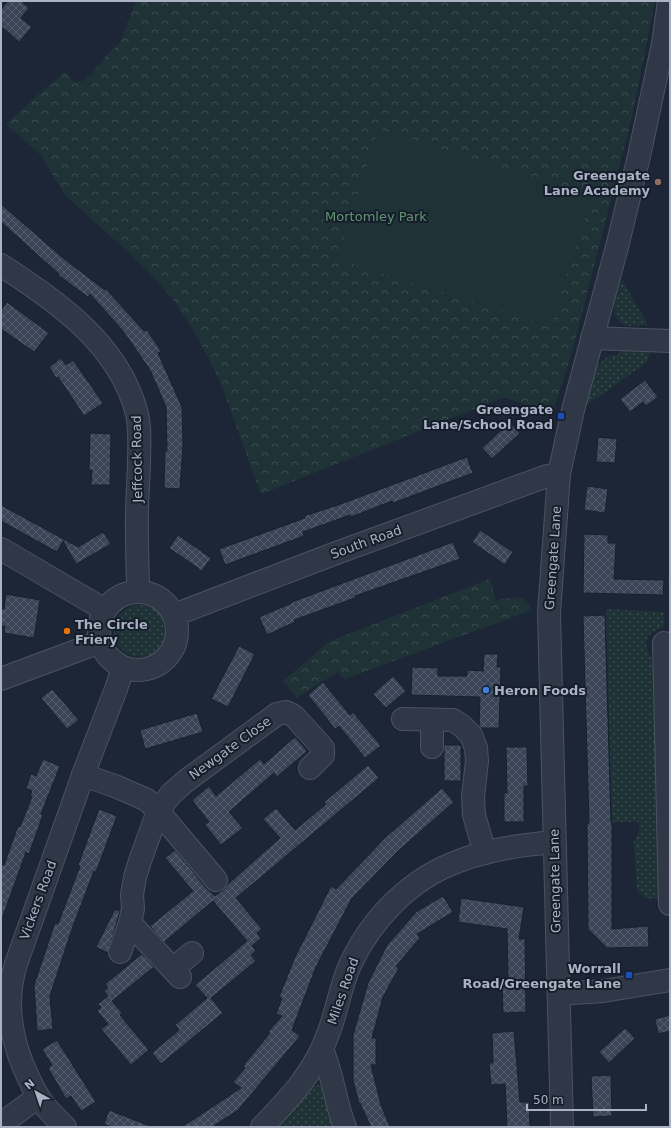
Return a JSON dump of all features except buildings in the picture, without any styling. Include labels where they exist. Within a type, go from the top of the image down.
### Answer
[{"type":"street","name":"Greengate Lane","points":[[562,1127],[549,613],[559,474],[573,410],[617,247],[639,156],[663,44],[669,1]]},
{"type":"street","name":"Jeffcock Road","points":[[1,264],[49,297],[71,314],[88,331],[105,350],[120,372],[130,394],[137,411],[139,432],[136,536],[138,592]]},
{"type":"street","points":[[592,338],[670,341]]},
{"type":"street","name":"South Road","points":[[174,615],[510,489],[547,476],[559,474]]},
{"type":"street","points":[[1,549],[105,610]]},
{"type":"street","points":[[138,592],[149,593],[160,598],[168,605],[174,615],[178,628],[176,641],[171,654],[162,663],[149,669],[136,671],[123,668],[113,662],[105,653],[100,642],[100,620],[105,610],[114,600],[125,594],[138,592]]},
{"type":"street","points":[[1,679],[100,642]]},
{"type":"street","points":[[664,643],[668,739],[670,904]]},
{"type":"street","name":"Vickers Road","points":[[65,1127],[48,1110],[38,1097],[17,1051],[12,1031],[10,1012],[11,980],[83,775],[123,668]]},
{"type":"street","name":"Newgate Close","points":[[120,952],[130,923],[135,877],[158,811],[171,794],[187,780],[277,714],[286,712],[294,716],[323,748],[323,755],[310,768]]},
{"type":"street","points":[[403,719],[453,720],[471,735],[476,748],[477,761],[473,797],[474,815],[485,853]]},
{"type":"street","points":[[432,720],[432,747]]},
{"type":"street","points":[[83,775],[115,786],[147,800],[216,880]]},
{"type":"street","name":"Miles Road","points":[[262,1127],[292,1096],[309,1073],[322,1050],[350,965],[362,942],[375,923],[395,902],[414,885],[436,871],[459,861],[511,847],[554,842]]},
{"type":"street","points":[[130,923],[176,973],[192,952]]},
{"type":"street","points":[[559,994],[604,991],[670,980]]},
{"type":"street","points":[[322,1050],[328,1063],[334,1091],[345,1127]]},
{"type":"street","points":[[1,1124],[38,1097]]},
{"type":"green space","name":"Mortomley Park","points":[[136,1],[655,1],[633,112],[573,349],[552,415],[504,397],[261,494],[220,381],[197,336],[173,299],[150,273],[65,195],[41,155],[6,124],[64,72],[74,82],[83,81],[91,75],[106,56],[120,43]]},
{"type":"green space","points":[[379,129],[592,196],[551,326],[337,259]]},
{"type":"green space","points":[[622,280],[648,325],[628,326],[619,322],[615,314],[614,305]]},
{"type":"green space","points":[[624,344],[652,345],[647,362],[587,405],[593,378],[599,365],[609,356],[618,355]]},
{"type":"green space","points":[[490,579],[496,601],[507,598],[521,599],[525,601],[532,610],[345,679],[338,672],[297,697],[283,681],[330,641]]},
{"type":"green space","points":[[140,605],[150,607],[158,613],[164,621],[166,631],[164,641],[158,649],[150,655],[140,657],[130,655],[122,649],[116,641],[114,631],[116,621],[122,613],[130,607]]},
{"type":"green space","points":[[606,609],[664,612],[664,627],[652,633],[648,637],[647,641],[648,651],[655,663],[658,899],[646,898],[637,891],[634,841],[639,832],[639,822],[612,822]]},
{"type":"green space","points":[[317,1085],[321,1086],[325,1090],[335,1127],[273,1127],[310,1088]]},
{"type":"place","name":"Greengate Lane Academy","points":[[658,182]]},
{"type":"place","name":"Greengate Lane/School Road","points":[[561,416]]},
{"type":"place","name":"The Circle Friery","points":[[67,631]]},
{"type":"place","name":"Heron Foods","points":[[486,690]]},
{"type":"place","name":"Worrall Road/Greengate Lane","points":[[629,975]]}]
